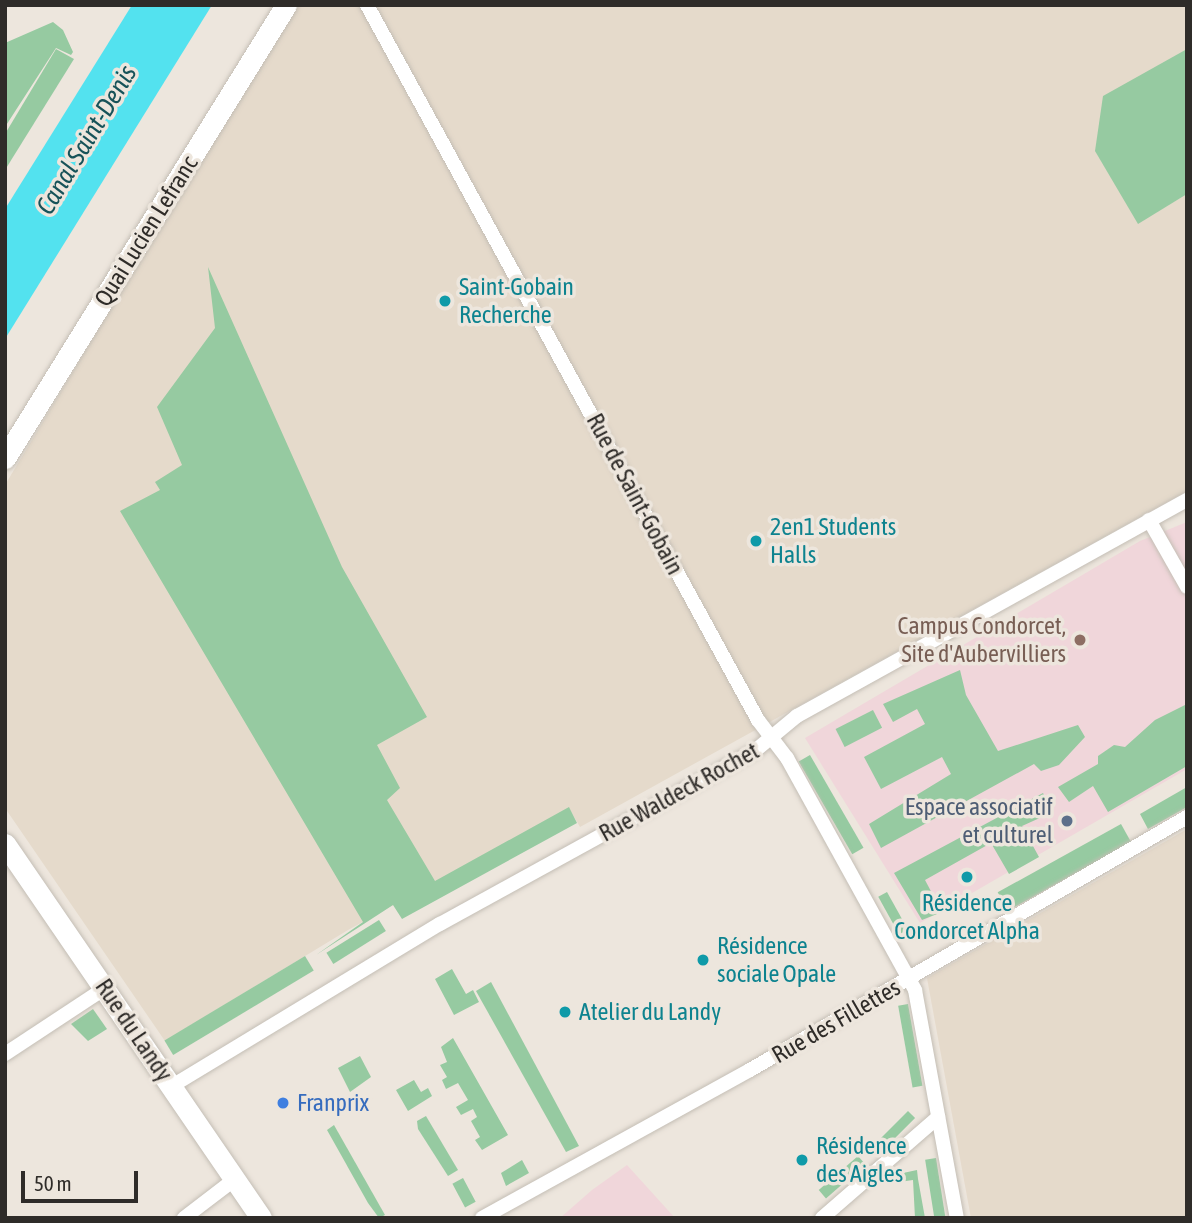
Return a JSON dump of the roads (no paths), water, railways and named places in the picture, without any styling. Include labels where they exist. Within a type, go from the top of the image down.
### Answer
[{"type":"main road","name":"Quai Lucien Lefranc","points":[[5,458],[286,5]]},
{"type":"main road","name":"Rue du Landy","points":[[5,844],[261,1218]]},
{"type":"street","name":"Rue de Saint-Gobain","points":[[367,5],[758,720],[787,758],[915,990],[957,1218]]},
{"type":"street","name":"Rue Waldeck Rochet","points":[[172,1086],[440,924],[772,738],[797,716],[1187,500]]},
{"type":"street","points":[[1149,520],[1187,587]]},
{"type":"street","name":"Rue des Fillettes","points":[[482,1218],[909,979],[1187,817]]},
{"type":"street","points":[[5,1054],[105,988]]},
{"type":"street","points":[[822,1218],[939,1117]]},
{"type":"street","points":[[184,1218],[235,1179]]},
{"type":"water","name":"Canal Saint-Denis","points":[[132,5],[212,5],[5,339],[5,209]]},
{"type":"place","name":"Saint-Gobain Recherche","points":[[445,301]]},
{"type":"place","name":"2en1 Students Halls","points":[[756,541]]},
{"type":"place","name":"Campus Condorcet, Site d'Aubervilliers","points":[[1080,640]]},
{"type":"place","name":"Espace associatif et culturel","points":[[1067,821]]},
{"type":"place","name":"Résidence Condorcet Alpha","points":[[967,877]]},
{"type":"place","name":"Résidence sociale Opale","points":[[703,960]]},
{"type":"place","name":"Atelier du Landy","points":[[565,1012]]},
{"type":"place","name":"Franprix","points":[[283,1103]]},
{"type":"place","name":"Résidence des Aigles","points":[[802,1160]]}]
